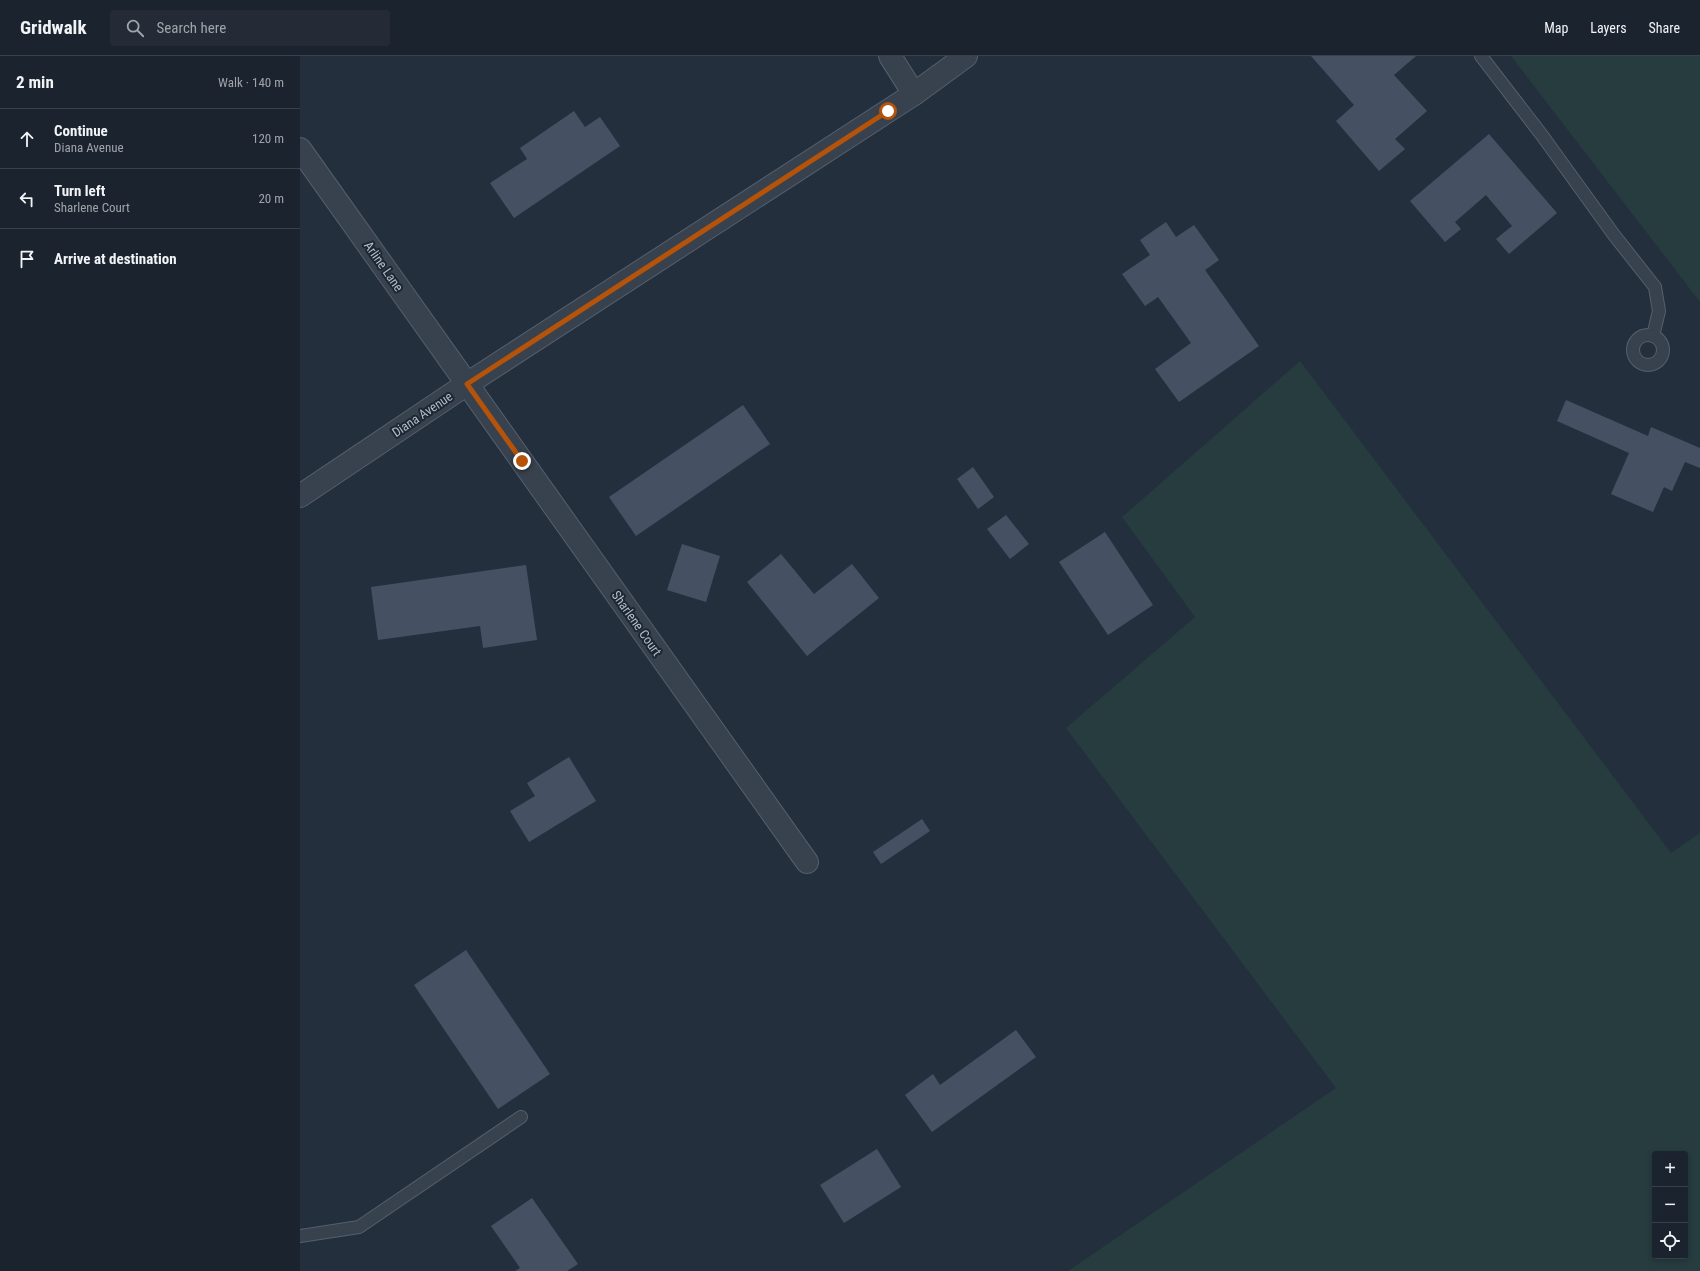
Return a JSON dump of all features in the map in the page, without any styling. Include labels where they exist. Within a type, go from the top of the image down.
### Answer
[{"type":"street","points":[[890,56],[914,94]]},
{"type":"street","name":"Diana Avenue","points":[[300,496],[467,384],[914,94],[966,56]]},
{"type":"street","name":"Arline Lane","points":[[300,149],[467,384]]},
{"type":"street","name":"Sharlene Court","points":[[467,384],[807,862]]},
{"type":"lane","points":[[1481,56],[1542,134],[1614,235],[1655,287],[1659,311],[1653,336]]},
{"type":"lane","points":[[300,1236],[359,1227],[521,1116]]},
{"type":"green space","points":[[1511,56],[1700,56],[1700,302]]},
{"type":"green space","points":[[1300,361],[1671,853],[1700,833],[1700,1271],[1068,1271],[1336,1088],[1066,728],[1195,617],[1122,517]]},
{"type":"building","points":[[1311,56],[1416,56],[1394,75],[1427,111],[1395,139],[1405,149],[1379,171],[1336,121],[1354,105]]},
{"type":"building","points":[[574,111],[585,127],[600,117],[620,146],[514,218],[490,183],[527,159],[520,148]]},
{"type":"building","points":[[1489,134],[1557,213],[1509,254],[1496,239],[1512,226],[1486,195],[1455,222],[1461,229],[1445,242],[1410,201]]},
{"type":"building","points":[[1166,222],[1176,237],[1194,225],[1219,260],[1205,270],[1259,346],[1179,402],[1155,369],[1191,343],[1158,297],[1145,306],[1122,274],[1150,255],[1140,240]]},
{"type":"building","points":[[1566,400],[1648,436],[1651,427],[1700,448],[1700,468],[1685,462],[1672,491],[1664,487],[1653,512],[1611,494],[1629,453],[1557,421]]},
{"type":"building","points":[[743,405],[770,444],[636,536],[609,497]]},
{"type":"building","points":[[973,467],[994,497],[978,509],[957,479]]},
{"type":"building","points":[[1006,515],[1029,544],[1010,559],[987,529]]},
{"type":"building","points":[[1105,532],[1153,605],[1108,635],[1059,562]]},
{"type":"building","points":[[682,544],[720,556],[706,602],[667,590]]},
{"type":"building","points":[[781,554],[814,594],[852,564],[879,598],[807,656],[747,582]]},
{"type":"building","points":[[526,565],[537,640],[483,648],[480,626],[378,640],[371,587]]},
{"type":"building","points":[[569,757],[596,801],[529,842],[510,811],[535,796],[527,783]]},
{"type":"building","points":[[922,819],[930,831],[881,864],[873,852]]},
{"type":"building","points":[[466,950],[550,1074],[498,1109],[414,985]]},
{"type":"building","points":[[1016,1030],[1036,1057],[932,1132],[905,1095],[933,1074],[940,1085]]},
{"type":"building","points":[[877,1149],[901,1187],[844,1223],[820,1185]]},
{"type":"building","points":[[532,1198],[578,1264],[567,1271],[515,1271],[520,1268],[491,1226]]},
{"type":"route","points":[[522,461],[467,384],[888,111]]}]
